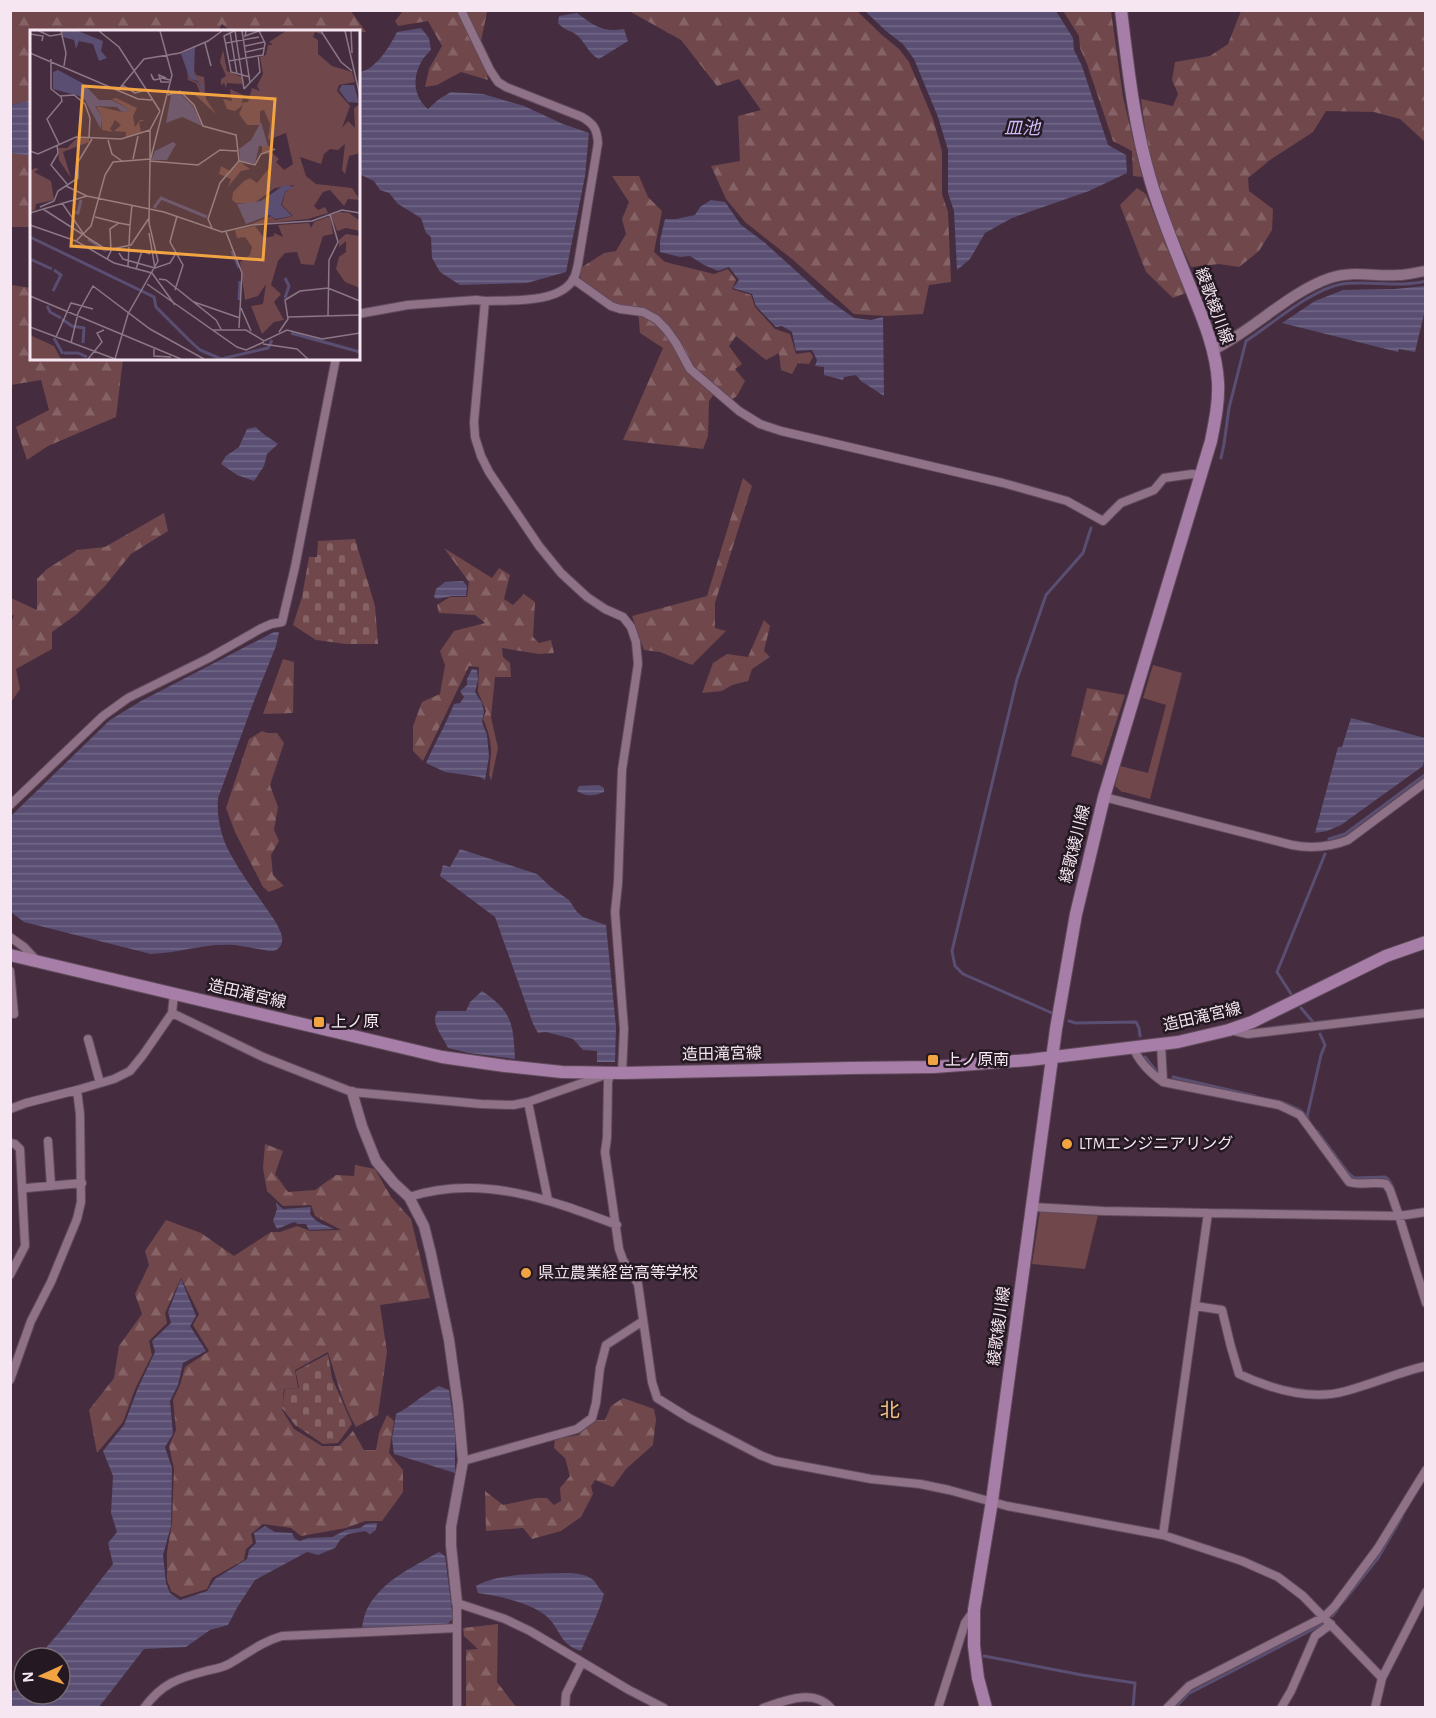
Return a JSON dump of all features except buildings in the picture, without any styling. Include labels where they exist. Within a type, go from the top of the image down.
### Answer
[{"type":"main road","name":"綾歌綾川線","points":[[986,1707],[978,1678],[974,1646],[974,1610],[992,1501],[1059,1006],[1076,914],[1104,796],[1211,441],[1217,410],[1218,381],[1213,351],[1150,181],[1133,103],[1121,10]]},
{"type":"main road","name":"造田滝宮線","points":[[10,955],[442,1057],[562,1072],[617,1073],[934,1067],[1053,1057],[1161,1044],[1203,1037],[1252,1022],[1386,956],[1425,942]]},
{"type":"street","points":[[360,314],[408,305],[543,298],[557,294],[573,279],[578,264],[598,143],[597,131],[591,122],[582,117],[498,82],[462,10]]},
{"type":"street","points":[[1213,351],[1234,339],[1298,293],[1332,277],[1349,274],[1399,275],[1425,271]]},
{"type":"street","points":[[573,279],[611,306],[643,312],[656,319],[671,336],[690,369],[739,411],[760,424],[781,431],[1014,486],[1067,501],[1103,521],[1120,503],[1154,490],[1164,478],[1201,475]]},
{"type":"street","points":[[485,302],[474,422],[475,437],[481,456],[519,518],[561,573],[587,597],[623,617],[632,627],[636,642],[638,664],[622,770],[620,864],[615,912],[624,1029],[617,1073],[608,1081],[605,1152],[619,1249],[638,1284],[652,1382],[657,1398],[674,1410],[775,1461],[872,1479],[920,1484],[1007,1506],[1162,1535],[1242,1561],[1278,1577],[1303,1596],[1382,1677]]},
{"type":"street","points":[[10,805],[103,716],[128,698],[260,629],[282,622],[296,567],[336,360]]},
{"type":"street","points":[[1104,796],[1299,846],[1319,848],[1334,846],[1348,840],[1425,782]]},
{"type":"street","points":[[10,937],[24,947],[38,962]]},
{"type":"street","points":[[10,971],[14,1014]]},
{"type":"street","points":[[10,1109],[114,1079],[130,1071],[172,1013],[174,994]]},
{"type":"street","points":[[172,1013],[263,1057],[352,1092],[513,1105],[617,1073]]},
{"type":"street","points":[[1229,1030],[1248,1034],[1425,1013]]},
{"type":"street","points":[[88,1039],[100,1083]]},
{"type":"street","points":[[1161,1044],[1164,1082]]},
{"type":"street","points":[[1133,1047],[1136,1055],[1153,1075],[1164,1082],[1279,1105],[1300,1115],[1349,1182],[1386,1184],[1399,1216],[1425,1303]]},
{"type":"street","points":[[10,1380],[31,1321],[51,1282],[77,1219],[81,1202],[78,1090]]},
{"type":"street","points":[[352,1092],[376,1161],[394,1184],[409,1197],[424,1226],[449,1340],[463,1461],[451,1545],[457,1603],[457,1707]]},
{"type":"street","points":[[528,1102],[548,1200]]},
{"type":"street","points":[[48,1141],[51,1186]]},
{"type":"street","points":[[10,1143],[20,1149],[26,1246],[10,1275]]},
{"type":"street","points":[[27,1188],[82,1183]]},
{"type":"street","points":[[409,1197],[450,1188],[479,1188],[514,1192],[548,1200],[617,1225]]},
{"type":"street","points":[[1032,1207],[1103,1211],[1399,1216],[1425,1212]]},
{"type":"street","points":[[1162,1535],[1208,1213]]},
{"type":"street","points":[[1195,1306],[1222,1310],[1239,1374],[1254,1382],[1294,1393],[1325,1395],[1344,1392],[1425,1366]]},
{"type":"street","points":[[463,1461],[577,1429],[592,1418],[606,1345],[643,1321]]},
{"type":"street","points":[[1167,1707],[1189,1686],[1324,1617],[1335,1606],[1378,1548],[1425,1470]]},
{"type":"street","points":[[1375,1707],[1382,1677],[1425,1592]]},
{"type":"street","points":[[457,1603],[505,1619],[629,1690],[664,1707]]},
{"type":"street","points":[[938,1707],[965,1623],[974,1610]]},
{"type":"street","points":[[1281,1707],[1291,1691],[1315,1636],[1331,1624]]},
{"type":"street","points":[[144,1707],[162,1688],[178,1678],[226,1665],[266,1640],[282,1636],[457,1628]]},
{"type":"street","points":[[960,1639],[974,1646]]},
{"type":"street","points":[[565,1707],[566,1694],[582,1662]]},
{"type":"street","points":[[763,1707],[795,1698],[813,1697],[826,1702],[831,1707]]},
{"type":"green space","points":[[11,11],[351,11],[366,32],[360,32],[360,30],[230,30],[222,24],[218,30],[30,30],[30,100],[11,105]]},
{"type":"green space","points":[[403,11],[491,11],[487,12],[481,41],[488,80],[461,72],[437,85],[425,87],[429,69],[442,46],[428,21],[398,26],[395,21]]},
{"type":"green space","points":[[629,11],[857,11],[899,49],[909,62],[933,119],[942,151],[942,194],[948,212],[951,282],[929,285],[923,314],[886,316],[854,314],[792,259],[745,222],[726,199],[711,166],[740,161],[738,116],[761,110],[739,79],[717,86],[681,40]]},
{"type":"green space","points":[[1063,11],[1111,11],[1123,97],[1142,177],[1133,176],[1132,151],[1113,141],[1080,48],[1079,36]]},
{"type":"green space","points":[[1241,11],[1425,11],[1425,145],[1424,141],[1400,119],[1374,112],[1326,111],[1313,132],[1270,160],[1248,178],[1249,191],[1273,209],[1272,230],[1259,251],[1239,267],[1219,264],[1191,267],[1173,228],[1149,158],[1141,99],[1173,106],[1178,94],[1172,80],[1175,62],[1210,56],[1228,44]]},
{"type":"green space","points":[[11,153],[30,156],[30,227],[11,227]]},
{"type":"green space","points":[[612,176],[639,176],[648,197],[662,211],[654,252],[665,262],[714,274],[728,269],[736,280],[732,289],[751,295],[755,307],[775,329],[790,334],[796,354],[810,352],[813,357],[809,364],[798,363],[792,374],[781,370],[779,353],[766,360],[736,336],[729,346],[742,364],[735,369],[745,381],[737,396],[726,403],[714,394],[709,401],[708,436],[703,449],[623,440],[663,348],[640,333],[638,310],[612,304],[581,281],[579,269],[604,253],[616,251],[626,234],[622,219],[629,202]]},
{"type":"green space","points":[[1137,188],[1146,194],[1186,293],[1173,298],[1146,272],[1120,205]]},
{"type":"green space","points":[[11,285],[30,288],[30,360],[123,360],[116,417],[48,446],[27,460],[16,427],[49,410],[41,380],[11,385]]},
{"type":"green space","points":[[743,478],[752,486],[715,603],[715,628],[726,631],[692,665],[660,652],[644,650],[632,616],[707,596]]},
{"type":"green space","points":[[164,513],[168,531],[131,554],[105,586],[77,614],[52,632],[52,649],[16,669],[20,689],[11,702],[10,626],[14,615],[11,616],[11,598],[37,610],[37,579],[47,569],[77,550],[105,547]]},
{"type":"green space","points":[[355,539],[375,606],[378,644],[346,644],[316,640],[293,625],[302,597],[309,557],[317,557],[318,541]]},
{"type":"green space","points":[[444,548],[492,578],[499,568],[510,575],[504,599],[513,605],[524,594],[535,602],[533,637],[539,643],[551,640],[554,653],[539,654],[502,648],[503,657],[510,663],[511,677],[495,677],[491,717],[498,748],[491,781],[489,773],[491,743],[483,719],[486,711],[478,692],[479,667],[469,666],[423,761],[413,751],[413,726],[422,702],[440,694],[445,665],[440,651],[454,631],[485,623],[475,615],[439,613],[437,605],[450,597],[467,597],[469,582]]},
{"type":"green space","points":[[764,620],[770,626],[764,651],[770,657],[752,669],[748,681],[732,685],[722,691],[702,693],[713,663],[727,654],[748,657]]},
{"type":"green space","points":[[283,659],[294,662],[293,713],[263,714]]},
{"type":"green space","points":[[1153,665],[1182,673],[1150,799],[1122,792],[1115,786],[1120,766],[1148,773],[1166,705],[1143,698]]},
{"type":"green space","points":[[1087,688],[1125,695],[1102,765],[1071,756]]},
{"type":"green space","points":[[262,731],[277,733],[284,743],[270,785],[278,807],[274,830],[279,841],[271,855],[273,875],[284,886],[269,892],[263,887],[235,832],[226,808],[249,739]]},
{"type":"green space","points":[[265,1144],[283,1151],[275,1174],[288,1192],[315,1190],[336,1175],[354,1176],[355,1165],[375,1169],[391,1197],[411,1219],[430,1298],[380,1305],[387,1352],[378,1415],[356,1427],[343,1399],[328,1352],[295,1370],[298,1388],[284,1389],[282,1410],[294,1429],[322,1446],[339,1446],[353,1431],[364,1450],[376,1450],[379,1433],[387,1415],[394,1421],[389,1453],[403,1470],[403,1492],[382,1521],[365,1521],[346,1528],[301,1536],[291,1528],[263,1524],[251,1534],[253,1543],[246,1549],[244,1560],[212,1578],[207,1589],[181,1597],[171,1591],[167,1580],[174,1469],[169,1446],[176,1430],[173,1400],[185,1367],[209,1351],[193,1325],[199,1314],[181,1278],[165,1313],[167,1323],[149,1341],[152,1355],[135,1389],[123,1422],[97,1453],[89,1410],[114,1378],[119,1346],[142,1314],[135,1294],[149,1265],[145,1251],[166,1220],[201,1233],[234,1256],[271,1232],[280,1232],[297,1226],[310,1231],[341,1230],[315,1216],[311,1205],[283,1206],[267,1191],[263,1168]]},
{"type":"green space","points":[[1040,1211],[1098,1215],[1085,1269],[1032,1264]]},
{"type":"green space","points":[[328,1354],[332,1378],[352,1424],[338,1443],[323,1444],[295,1425],[282,1408],[285,1389],[299,1388],[296,1371]]},
{"type":"green space","points":[[623,1398],[654,1409],[656,1419],[653,1445],[626,1469],[613,1487],[595,1480],[591,1486],[593,1494],[581,1517],[561,1531],[532,1539],[523,1528],[486,1531],[485,1491],[503,1505],[536,1498],[547,1498],[554,1505],[561,1501],[560,1488],[570,1476],[565,1458],[554,1448],[555,1439],[578,1435],[596,1420],[605,1420],[611,1406]]},
{"type":"green space","points":[[498,1624],[497,1682],[516,1707],[466,1707],[466,1650],[478,1649],[464,1636],[463,1628]]},
{"type":"water","name":"皿池","points":[[865,11],[1056,11],[1073,38],[1074,50],[1082,66],[1108,145],[1126,155],[1127,173],[1089,191],[1012,218],[985,233],[970,259],[957,270],[954,211],[948,193],[948,150],[938,117],[914,59],[903,44]]},
{"type":"water","points":[[577,13],[604,29],[624,29],[628,41],[599,59],[590,52],[579,37],[558,23],[559,16]]},
{"type":"water","points":[[421,28],[429,38],[431,50],[420,64],[416,80],[418,95],[428,109],[451,92],[483,94],[524,106],[589,133],[585,176],[566,272],[527,283],[460,285],[440,272],[432,258],[431,237],[426,233],[421,218],[398,204],[389,193],[380,190],[374,181],[360,174],[360,72],[376,63],[397,32]]},
{"type":"water","points":[[30,100],[30,156],[11,153],[11,105]]},
{"type":"water","points":[[711,200],[725,202],[741,225],[764,242],[827,299],[854,318],[871,320],[883,317],[884,396],[861,381],[856,375],[844,377],[843,380],[824,375],[824,367],[815,366],[817,360],[812,350],[796,351],[792,332],[782,326],[776,327],[756,306],[752,294],[733,288],[739,280],[729,267],[718,271],[690,256],[680,257],[660,252],[665,219],[695,215],[700,207]]},
{"type":"water","points":[[1425,286],[1425,310],[1415,352],[1399,349],[1398,352],[1282,323],[1315,301],[1343,290]]},
{"type":"water","points":[[256,427],[278,444],[267,454],[264,466],[254,481],[237,475],[221,464],[226,456],[239,447],[247,429]]},
{"type":"water","points":[[463,581],[467,586],[466,596],[437,599],[434,597],[436,589],[445,582]]},
{"type":"water","points":[[274,632],[279,632],[276,646],[218,798],[218,809],[221,832],[229,851],[281,933],[282,939],[279,947],[271,951],[223,945],[151,954],[24,922],[11,912],[11,816],[110,720],[141,701]]},
{"type":"water","points":[[472,669],[477,670],[478,680],[475,692],[482,703],[484,712],[482,722],[487,735],[489,757],[485,780],[480,777],[445,772],[426,763],[454,704],[460,703],[464,697],[460,691],[467,685]]},
{"type":"water","points":[[1351,718],[1425,738],[1423,766],[1341,825],[1315,833],[1338,747],[1342,747]]},
{"type":"water","points":[[599,785],[604,788],[604,792],[590,795],[577,791],[579,786]]},
{"type":"water","points":[[460,849],[537,874],[569,900],[583,917],[606,925],[616,1027],[615,1062],[597,1062],[597,1051],[583,1050],[573,1039],[546,1032],[538,1033],[495,917],[440,876],[443,865],[450,867]]},
{"type":"water","points":[[482,991],[506,1013],[512,1028],[515,1059],[448,1048],[438,1030],[435,1020],[438,1011],[466,1011],[470,1002]]},
{"type":"water","points":[[276,1203],[283,1209],[311,1207],[310,1214],[318,1222],[334,1229],[309,1230],[306,1224],[294,1222],[277,1229],[273,1221],[277,1209]]},
{"type":"water","points":[[181,1279],[196,1316],[190,1326],[206,1351],[183,1363],[178,1385],[170,1401],[173,1434],[165,1447],[172,1468],[171,1526],[163,1555],[166,1583],[170,1593],[180,1600],[207,1591],[215,1579],[247,1559],[249,1550],[256,1543],[254,1533],[265,1526],[275,1532],[292,1533],[295,1539],[300,1541],[308,1538],[332,1537],[366,1524],[377,1523],[376,1530],[370,1534],[365,1531],[348,1534],[335,1548],[318,1555],[307,1552],[255,1580],[228,1625],[210,1630],[186,1647],[144,1649],[99,1707],[11,1707],[12,1692],[12,1706],[72,1706],[72,1646],[47,1646],[113,1564],[108,1543],[117,1532],[111,1513],[113,1476],[103,1451],[124,1425],[155,1352],[152,1341],[171,1323],[168,1312]]},
{"type":"water","points":[[439,1386],[449,1390],[455,1431],[455,1473],[394,1454],[392,1439],[396,1414]]},
{"type":"water","points":[[439,1552],[445,1556],[453,1619],[446,1625],[362,1628],[367,1609],[380,1590],[408,1569]]},
{"type":"water","points":[[562,1573],[589,1577],[604,1594],[581,1651],[568,1644],[550,1620],[538,1610],[513,1600],[478,1593],[476,1586],[506,1576]]},
{"type":"waterway","points":[[1221,458],[1229,408],[1246,341],[1292,308],[1330,287],[1352,283],[1405,284],[1426,281]]},
{"type":"waterway","points":[[1052,1013],[963,974],[955,966],[952,951],[1017,679],[1046,595],[1083,553],[1091,528]]},
{"type":"waterway","points":[[1329,839],[1345,834],[1426,774]]},
{"type":"waterway","points":[[1291,994],[1277,972],[1325,854]]},
{"type":"waterway","points":[[1301,1008],[1313,1022]]},
{"type":"waterway","points":[[1069,1021],[1076,1023],[1136,1022],[1140,1036]]},
{"type":"waterway","points":[[1307,1117],[1325,1045],[1320,1034]]},
{"type":"waterway","points":[[1145,1057],[1157,1072]]},
{"type":"waterway","points":[[1173,1077],[1255,1096]]},
{"type":"waterway","points":[[1282,1102],[1300,1110],[1308,1118]]},
{"type":"waterway","points":[[1317,1131],[1354,1178],[1385,1177],[1393,1187]]},
{"type":"waterway","points":[[1343,1602],[1378,1558],[1402,1517]]},
{"type":"waterway","points":[[1332,1616],[1337,1610]]},
{"type":"waterway","points":[[1175,1708],[1188,1694],[1323,1624]]},
{"type":"waterway","points":[[984,1656],[1135,1683],[1133,1708]]},
{"type":"place","name":"上ノ原","points":[[319,1022]]},
{"type":"place","name":"上ノ原南","points":[[933,1060]]},
{"type":"place","name":"LTMエンジニアリング","points":[[1067,1144]]},
{"type":"place","name":"県立農業経営高等学校","points":[[526,1273]]},
{"type":"district","name":"北","points":[[890,1411]]}]
